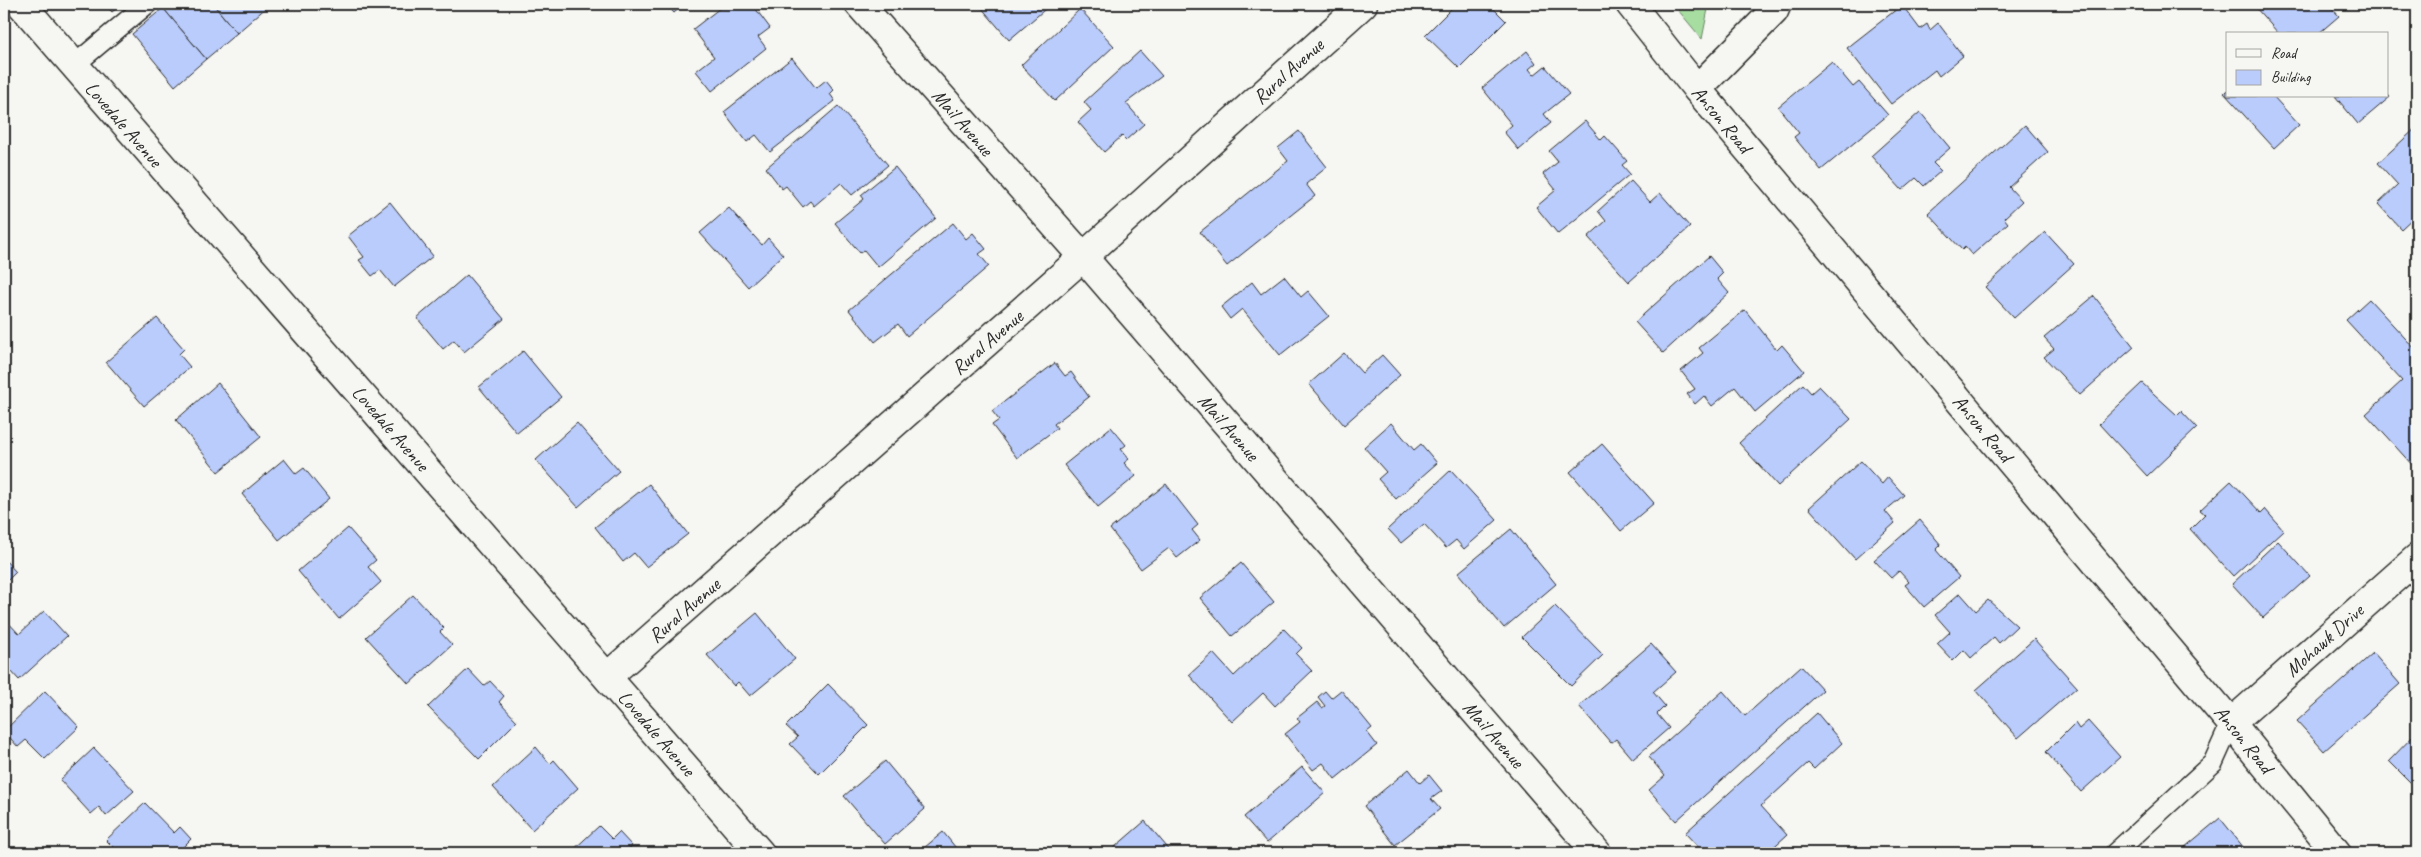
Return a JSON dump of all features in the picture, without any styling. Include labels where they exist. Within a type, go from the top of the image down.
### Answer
[{"type":"street","name":"Lovedale Avenue","points":[[21,4],[73,66],[608,676],[760,853]]},
{"type":"street","name":"Mail Avenue","points":[[859,4],[1083,257],[1597,853]]},
{"type":"street","name":"Rural Avenue","points":[[608,676],[1083,257],[1363,4]]},
{"type":"street","name":"Anson Road","points":[[1630,4],[1696,89],[2231,723],[2337,853]]},
{"type":"street","points":[[1696,89],[1774,11],[1777,4]]},
{"type":"street","name":"Mohawk Drive","points":[[2231,723],[2417,558]]},
{"type":"lane","points":[[73,66],[147,4]]},
{"type":"lane","points":[[2114,853],[2213,763],[2231,723]]},
{"type":"green space","points":[[1673,4],[1709,4],[1702,39]]},
{"type":"building","points":[[104,4],[122,4],[112,12]]},
{"type":"building","points":[[168,4],[213,4],[237,33],[206,59],[163,8]]},
{"type":"building","points":[[213,4],[266,4],[268,6],[237,33]]},
{"type":"building","points":[[666,4],[684,4],[674,13]]},
{"type":"building","points":[[725,4],[740,4],[744,9],[752,4],[770,28],[758,37],[766,48],[712,91],[696,71],[714,57],[693,29]]},
{"type":"building","points":[[974,4],[1050,5],[1009,40],[980,6],[978,8]]},
{"type":"building","points":[[1456,4],[1489,4],[1506,21],[1459,68],[1425,35]]},
{"type":"building","points":[[2259,4],[2328,4],[2339,16],[2320,32],[2277,32],[2255,7]]},
{"type":"building","points":[[1902,5],[1920,29],[1927,24],[1930,30],[1938,23],[1963,56],[1939,76],[1935,70],[1891,104],[1847,48]]},
{"type":"building","points":[[163,8],[206,59],[175,86],[132,34]]},
{"type":"building","points":[[1080,9],[1114,46],[1055,101],[1021,65]]},
{"type":"building","points":[[1140,51],[1162,76],[1126,103],[1144,124],[1126,140],[1122,136],[1104,152],[1078,122],[1091,110],[1084,102]]},
{"type":"building","points":[[1527,51],[1536,63],[1529,69],[1534,75],[1545,66],[1569,94],[1544,114],[1551,123],[1519,150],[1504,132],[1512,125],[1482,88]]},
{"type":"building","points":[[792,58],[816,88],[826,80],[834,90],[830,94],[835,101],[770,152],[756,135],[747,142],[724,112]]},
{"type":"building","points":[[1832,62],[1853,87],[1859,82],[1888,115],[1821,170],[1794,137],[1799,133],[1778,107]]},
{"type":"building","points":[[2388,95],[2390,97],[2358,124],[2337,98],[2388,98]]},
{"type":"building","points":[[2229,98],[2275,98],[2299,125],[2274,148]]},
{"type":"building","points":[[838,106],[888,165],[852,195],[841,183],[814,206],[810,201],[803,207],[786,186],[782,189],[766,168]]},
{"type":"building","points":[[1920,112],[1950,148],[1933,163],[1941,171],[1924,186],[1916,178],[1902,190],[1871,156]]},
{"type":"building","points":[[1585,121],[1601,140],[1605,136],[1627,161],[1622,165],[1630,174],[1558,234],[1536,207],[1556,190],[1543,174],[1558,162],[1549,151]]},
{"type":"building","points":[[2025,125],[2048,152],[2009,187],[2022,201],[2004,218],[2008,223],[1972,255],[1965,247],[1962,250],[1928,213]]},
{"type":"building","points":[[2417,127],[2417,214],[2401,229],[2378,204],[2398,185],[2378,163]]},
{"type":"building","points":[[1299,131],[1327,167],[1306,184],[1315,196],[1227,266],[1200,232],[1288,161],[1278,148]]},
{"type":"building","points":[[895,167],[936,218],[878,267],[864,250],[860,253],[835,223],[864,199],[861,195]]},
{"type":"building","points":[[1631,181],[1650,202],[1660,193],[1690,227],[1629,282],[1588,237],[1606,221],[1598,211]]},
{"type":"building","points":[[390,202],[433,256],[394,287],[380,270],[372,276],[359,260],[364,257],[348,236]]},
{"type":"building","points":[[729,208],[762,245],[768,238],[783,255],[748,287],[700,233]]},
{"type":"building","points":[[953,223],[966,239],[973,233],[986,249],[979,254],[989,266],[907,336],[898,324],[875,342],[849,310]]},
{"type":"building","points":[[2045,232],[2074,264],[2014,318],[1985,287]]},
{"type":"building","points":[[1709,256],[1723,273],[1717,279],[1729,293],[1663,353],[1635,322]]},
{"type":"building","points":[[467,275],[504,319],[464,352],[454,340],[443,349],[417,318]]},
{"type":"building","points":[[1284,276],[1301,297],[1308,291],[1329,316],[1280,355],[1242,309],[1230,319],[1221,307],[1252,282],[1261,294]]},
{"type":"building","points":[[2094,296],[2134,347],[2080,395],[2044,357],[2054,349],[2044,338]]},
{"type":"building","points":[[2369,299],[2417,351],[2417,465],[2414,467],[2366,414],[2402,381],[2346,320]]},
{"type":"building","points":[[1745,310],[1777,350],[1782,345],[1804,371],[1755,412],[1735,387],[1712,406],[1704,396],[1695,404],[1687,394],[1695,389],[1681,371],[1703,353],[1699,348]]},
{"type":"building","points":[[157,318],[184,349],[179,354],[190,367],[144,406],[106,362]]},
{"type":"building","points":[[523,351],[561,397],[517,433],[479,387]]},
{"type":"building","points":[[1344,353],[1362,373],[1382,355],[1400,375],[1344,425],[1309,384]]},
{"type":"building","points":[[1055,363],[1065,376],[1071,372],[1089,397],[1054,424],[1057,428],[1017,458],[992,425],[999,420],[992,411]]},
{"type":"building","points":[[218,383],[261,437],[218,472],[176,420]]},
{"type":"building","points":[[2142,383],[2177,415],[2181,411],[2197,428],[2147,476],[2099,424]]},
{"type":"building","points":[[1803,384],[1811,393],[1819,386],[1851,419],[1778,486],[1739,443]]},
{"type":"building","points":[[577,423],[619,471],[578,507],[536,460]]},
{"type":"building","points":[[1391,423],[1414,450],[1421,444],[1437,463],[1396,499],[1378,479],[1386,472],[1364,447]]},
{"type":"building","points":[[1111,427],[1126,445],[1121,449],[1129,459],[1124,463],[1136,476],[1098,507],[1064,465]]},
{"type":"building","points":[[1602,444],[1654,503],[1621,531],[1570,472]]},
{"type":"building","points":[[284,459],[296,474],[304,468],[329,499],[279,540],[242,494]]},
{"type":"building","points":[[1861,461],[1882,484],[1888,477],[1904,495],[1885,511],[1895,523],[1855,559],[1809,508]]},
{"type":"building","points":[[1451,470],[1497,520],[1464,549],[1456,540],[1446,548],[1424,524],[1401,543],[1388,529]]},
{"type":"building","points":[[2231,481],[2261,513],[2265,509],[2283,530],[2233,576],[2190,529],[2205,514],[2200,510]]},
{"type":"building","points":[[649,484],[688,534],[646,567],[634,553],[623,562],[595,527]]},
{"type":"building","points":[[1166,484],[1198,525],[1192,530],[1200,540],[1177,558],[1169,548],[1141,569],[1110,529]]},
{"type":"building","points":[[1920,520],[1941,545],[1936,550],[1959,577],[1924,607],[1905,585],[1909,582],[1899,571],[1891,578],[1874,560]]},
{"type":"building","points":[[348,528],[376,560],[368,567],[381,582],[339,619],[298,571]]},
{"type":"building","points":[[1511,529],[1556,584],[1504,628],[1458,573]]},
{"type":"building","points":[[2278,541],[2310,576],[2263,618],[2232,584]]},
{"type":"building","points":[[4,559],[16,572],[4,584]]},
{"type":"building","points":[[1241,563],[1274,602],[1232,636],[1200,598]]},
{"type":"building","points":[[1960,593],[1976,611],[1988,600],[2017,626],[1999,643],[1994,637],[1971,658],[1964,650],[1953,661],[1937,644],[1950,632],[1935,615]]},
{"type":"building","points":[[413,595],[444,628],[440,632],[452,645],[409,684],[366,637]]},
{"type":"building","points":[[1555,606],[1603,655],[1571,686],[1522,637]]},
{"type":"building","points":[[44,611],[67,636],[19,680],[11,671],[4,679],[4,618],[19,634]]},
{"type":"building","points":[[757,613],[795,659],[750,696],[738,682],[734,686],[707,655]]},
{"type":"building","points":[[1284,629],[1302,648],[1296,654],[1312,671],[1275,706],[1263,693],[1232,722],[1189,675],[1213,653],[1234,676]]},
{"type":"building","points":[[2034,639],[2077,687],[2018,738],[1976,690]]},
{"type":"building","points":[[1651,644],[1676,672],[1653,692],[1665,706],[1657,714],[1669,728],[1633,759],[1616,739],[1611,743],[1579,706]]},
{"type":"building","points":[[2373,653],[2400,684],[2324,751],[2297,721]]},
{"type":"building","points":[[1801,666],[1823,690],[1676,821],[1649,790],[1665,776],[1649,757],[1723,691],[1745,716]]},
{"type":"building","points":[[468,669],[484,686],[490,681],[504,696],[499,702],[517,721],[479,759],[428,707]]},
{"type":"building","points":[[828,684],[868,725],[819,774],[790,744],[798,737],[786,726]]},
{"type":"building","points":[[1341,690],[1372,728],[1367,732],[1377,745],[1335,779],[1323,763],[1313,770],[1285,734],[1300,722],[1297,718],[1317,702],[1322,708],[1325,706],[1318,697],[1325,691],[1331,698]]},
{"type":"building","points":[[45,691],[79,727],[45,759],[26,740],[18,747],[4,731]]},
{"type":"building","points":[[1817,713],[1842,743],[1814,769],[1808,763],[1761,806],[1787,835],[1767,853],[1704,853],[1685,833]]},
{"type":"building","points":[[2088,721],[2120,757],[2081,792],[2046,752],[2075,723],[2079,729]]},
{"type":"building","points":[[2417,732],[2417,789],[2389,761]]},
{"type":"building","points":[[536,747],[550,764],[554,760],[578,788],[532,830],[493,787]]},
{"type":"building","points":[[94,748],[134,791],[106,816],[99,807],[91,814],[60,780]]},
{"type":"building","points":[[885,761],[925,809],[885,844],[844,796]]},
{"type":"building","points":[[1302,767],[1325,793],[1267,843],[1244,817]]},
{"type":"building","points":[[1409,769],[1420,783],[1429,775],[1442,791],[1431,799],[1440,809],[1395,845],[1364,806]]},
{"type":"building","points":[[145,803],[174,833],[180,827],[191,839],[177,853],[119,853],[106,840]]},
{"type":"building","points":[[2220,818],[2248,853],[2178,853]]},
{"type":"building","points":[[1145,821],[1172,853],[1108,853]]},
{"type":"building","points":[[599,826],[612,839],[619,832],[632,846],[625,853],[570,853]]},
{"type":"building","points":[[943,832],[960,853],[918,853]]},
{"type":"building","points":[[1443,846],[1448,853],[1433,853]]}]
